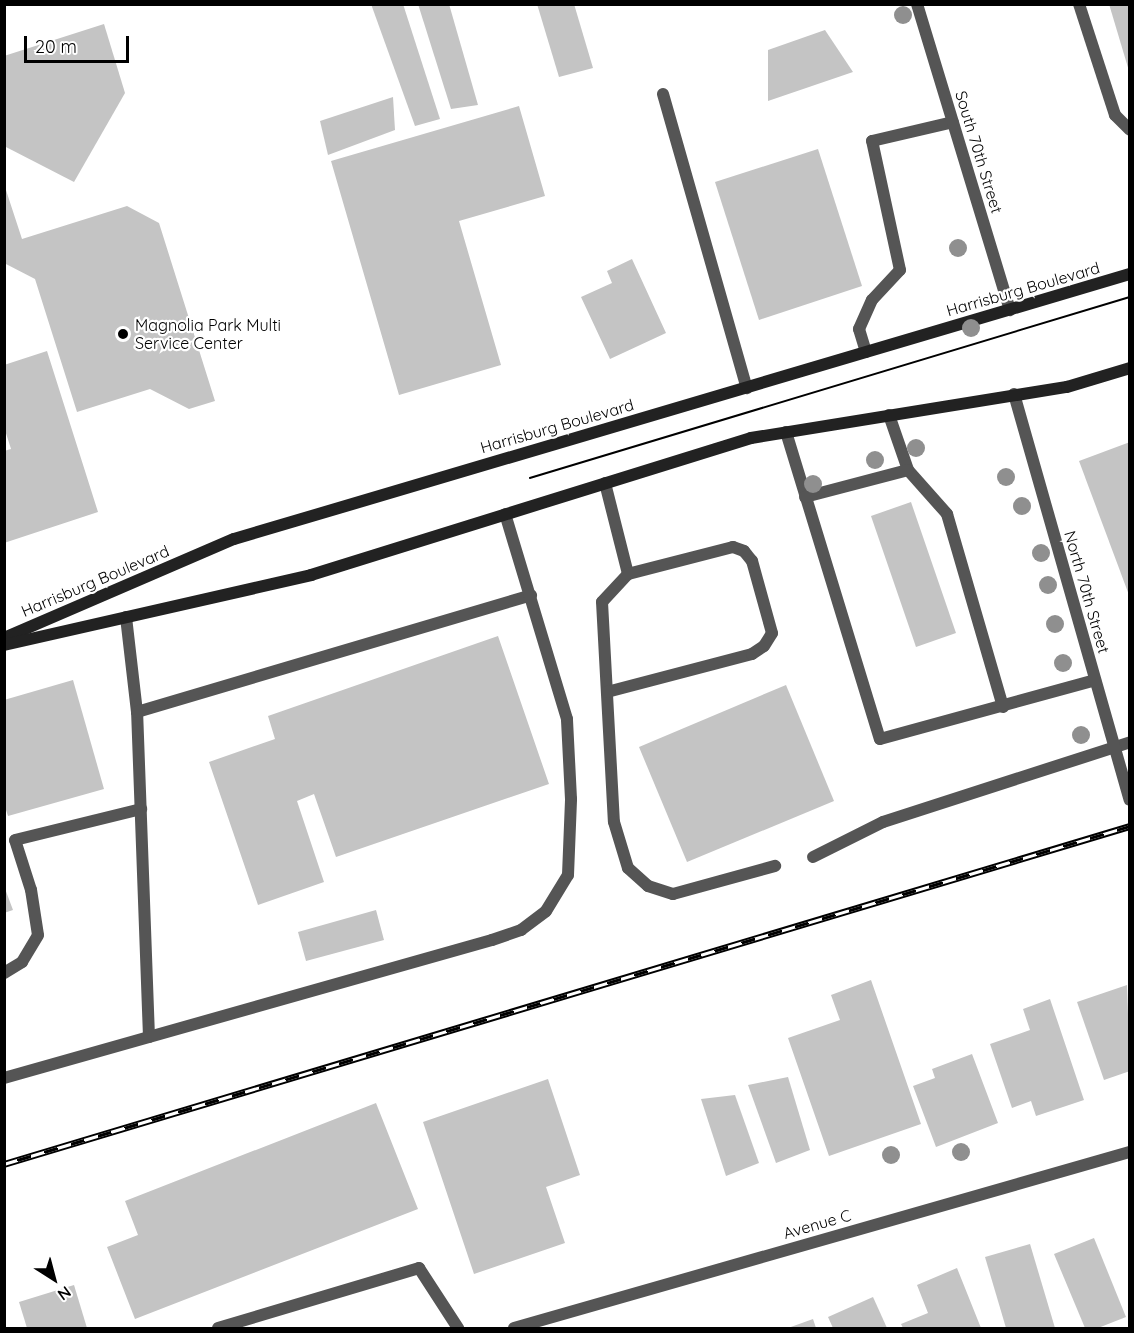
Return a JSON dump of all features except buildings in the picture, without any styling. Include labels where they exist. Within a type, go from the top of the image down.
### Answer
[{"type":"main road","name":"Harrisburg Boulevard","points":[[4,638],[234,539],[1130,274]]},
{"type":"main road","name":"Harrisburg Boulevard","points":[[4,645],[311,575],[750,438],[1067,387],[1130,368]]},
{"type":"street","name":"South 70th Street","points":[[918,4],[1010,310]]},
{"type":"street","points":[[1079,4],[1115,115],[1130,130]]},
{"type":"street","points":[[663,94],[747,387]]},
{"type":"street","points":[[866,352],[859,329],[872,300],[900,270],[872,141],[953,122]]},
{"type":"street","name":"North 70th Street","points":[[1014,394],[1130,800]]},
{"type":"street","points":[[889,415],[908,470],[946,514],[1004,707]]},
{"type":"street","points":[[786,432],[880,739],[1004,707],[1095,680]]},
{"type":"street","points":[[805,498],[908,470]]},
{"type":"street","points":[[605,483],[628,574]]},
{"type":"street","points":[[4,1078],[492,940],[521,930],[546,911],[568,875],[572,799],[567,719],[505,514]]},
{"type":"street","points":[[607,692],[752,654],[764,646],[772,633],[752,561],[744,551],[733,548],[628,574],[603,602],[607,692],[614,822],[628,868],[648,886],[673,894],[775,866]]},
{"type":"street","points":[[137,712],[531,595]]},
{"type":"street","points":[[126,617],[137,712],[149,1037]]},
{"type":"street","points":[[813,857],[883,822],[1130,742]]},
{"type":"street","points":[[4,973],[22,962],[38,935],[31,890],[15,840],[141,809]]},
{"type":"street","name":"Avenue C","points":[[514,1329],[1130,1152]]},
{"type":"street","points":[[218,1329],[419,1268],[458,1329]]},
{"type":"tram line","points":[[530,478],[1130,297]]},
{"type":"railway","points":[[4,1164],[1130,826]]},
{"type":"place","name":"Magnolia Park Multi Service Center","points":[[123,334]]}]
